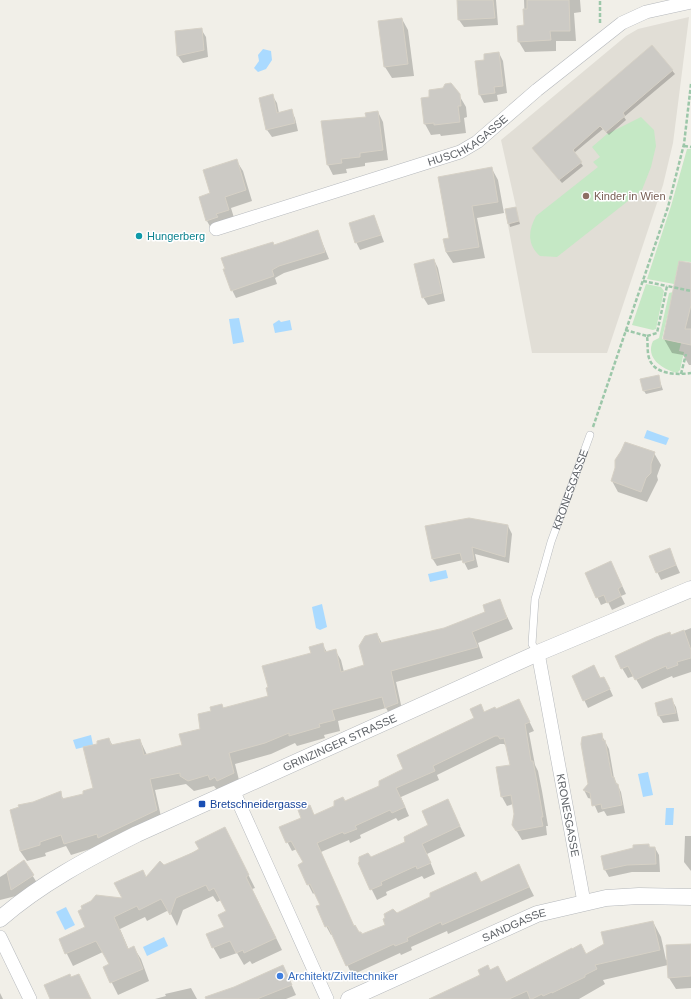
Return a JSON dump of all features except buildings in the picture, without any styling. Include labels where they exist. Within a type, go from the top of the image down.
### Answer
[{"type":"street","name":"HUSCHKAGASSE","points":[[216,229],[460,152],[477,142],[536,90],[622,23],[646,12],[691,2]]},
{"type":"street","name":"GRINZINGER STRASSE","points":[[0,919],[33,893],[97,854],[233,790],[538,653],[691,589]]},
{"type":"street","name":"KRONESGASSE","points":[[538,653],[584,902]]},
{"type":"street","points":[[233,790],[327,999]]},
{"type":"street","name":"SANDGASSE","points":[[348,999],[537,914],[606,898],[639,896],[691,897]]},
{"type":"street","points":[[0,936],[30,999]]},
{"type":"lane","name":"KRONESGASSE","points":[[538,653],[532,644],[535,599],[551,542],[590,435]]},
{"type":"path","points":[[599,40],[600,0]]},
{"type":"path","name":"KRONESGASSE","points":[[590,435],[668,207],[684,146],[691,84]]},
{"type":"path","points":[[684,146],[691,147]]},
{"type":"path","points":[[643,281],[691,291]]},
{"type":"path","points":[[625,330],[647,336],[657,333],[667,286]]},
{"type":"path","points":[[647,336],[649,359],[656,367],[666,372],[682,374],[691,373]]},
{"type":"path","points":[[682,374],[686,354]]},
{"type":"shaded area","name":"Kinder in Wien","points":[[689,17],[673,143],[663,185],[607,353],[532,353],[505,209],[516,207],[501,140],[626,36],[638,29]]},
{"type":"green space","points":[[641,117],[654,130],[656,146],[651,167],[642,190],[557,257],[540,256],[533,247],[530,237],[531,227],[536,216],[598,167],[593,162],[600,157],[592,147],[607,134]]},
{"type":"green space","points":[[687,149],[691,149],[691,262],[679,261],[674,284],[647,279],[671,206]]},
{"type":"green space","points":[[646,284],[661,287],[664,291],[656,329],[653,330],[632,325]]},
{"type":"green space","points":[[673,292],[662,339],[681,343],[679,351],[684,352],[680,370],[677,373],[661,366],[656,362],[651,353],[653,341],[659,338],[669,293]]},
{"type":"water","points":[[263,49],[271,51],[272,60],[266,69],[258,72],[254,68],[259,61],[258,55]]},
{"type":"water","points":[[239,318],[244,342],[233,344],[229,319]]},
{"type":"water","points":[[279,320],[281,322],[290,320],[292,330],[275,333],[273,324]]},
{"type":"water","points":[[647,430],[669,438],[666,445],[644,438]]},
{"type":"water","points":[[446,570],[448,578],[430,582],[428,574]]},
{"type":"water","points":[[322,604],[327,627],[320,630],[316,628],[312,607]]},
{"type":"water","points":[[91,735],[93,745],[76,749],[73,740]]},
{"type":"water","points":[[648,772],[653,795],[643,797],[638,774]]},
{"type":"water","points":[[666,808],[674,808],[673,825],[665,825]]},
{"type":"water","points":[[66,907],[75,925],[65,930],[56,912]]},
{"type":"water","points":[[164,937],[168,946],[147,956],[143,947]]},
{"type":"place","name":"Kinder in Wien","points":[[586,196]]},
{"type":"place","name":"Hungerberg","points":[[139,236]]},
{"type":"place","name":"Bretschneidergasse","points":[[202,804]]},
{"type":"place","name":"Architekt/Ziviltechniker","points":[[280,976]]}]
